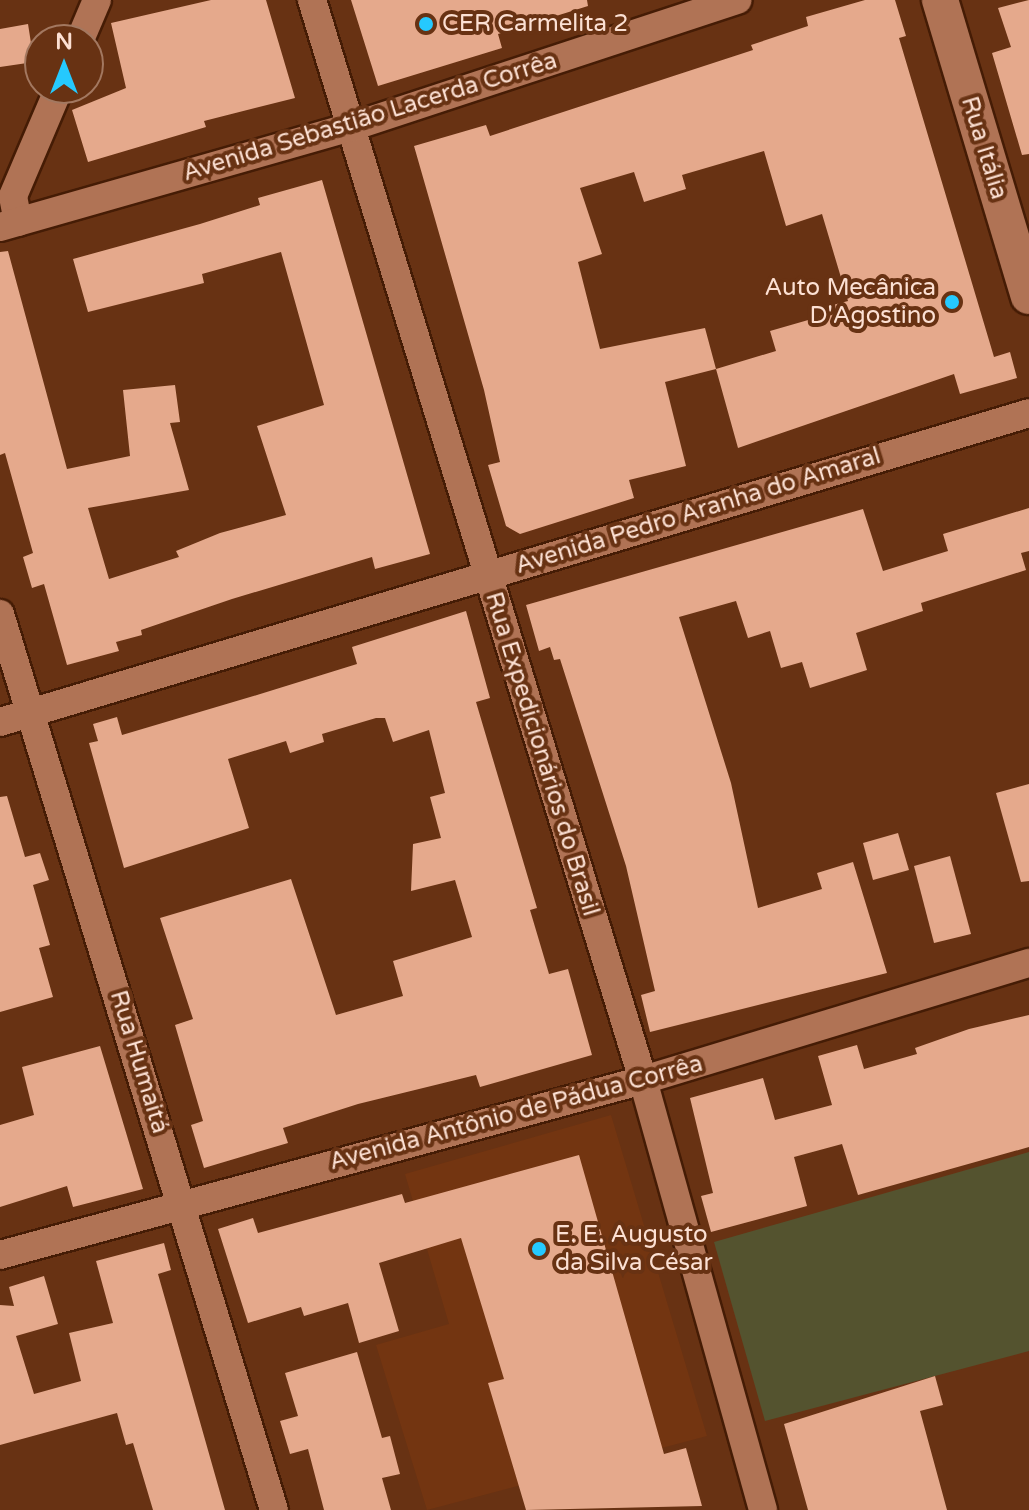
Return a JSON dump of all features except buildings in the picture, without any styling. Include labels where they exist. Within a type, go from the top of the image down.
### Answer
[{"type":"street","points":[[87,24],[97,0]]},
{"type":"street","name":"Rua Expedicionários do Brasil","points":[[312,0],[348,128],[643,1080],[763,1510]]},
{"type":"street","name":"Avenida Sebastião Lacerda Corrêa","points":[[9,224],[348,128],[738,0]]},
{"type":"street","name":"Rua Itália","points":[[940,0],[1029,296]]},
{"type":"street","points":[[9,224],[13,196],[52,104]]},
{"type":"street","name":"Avenida Pedro Aranha do Amaral","points":[[0,722],[1029,413]]},
{"type":"street","name":"Rua Humaitá","points":[[0,614],[183,1204],[274,1510]]},
{"type":"street","name":"Avenida Antônio de Pádua Corrêa","points":[[0,1255],[643,1080],[1029,963]]},
{"type":"shaded area","name":"E. E. Augusto da Silva César","points":[[611,1115],[707,1436],[427,1510],[376,1345],[449,1324],[405,1174]]},
{"type":"shaded area","points":[[1029,1152],[1029,1351],[765,1421],[714,1242]]},
{"type":"place","name":"CER Carmelita 2","points":[[426,24]]},
{"type":"place","name":"Auto Mecânica D'Agostino","points":[[952,302]]},
{"type":"place","name":"E. E. Augusto da Silva César","points":[[539,1249]]}]
